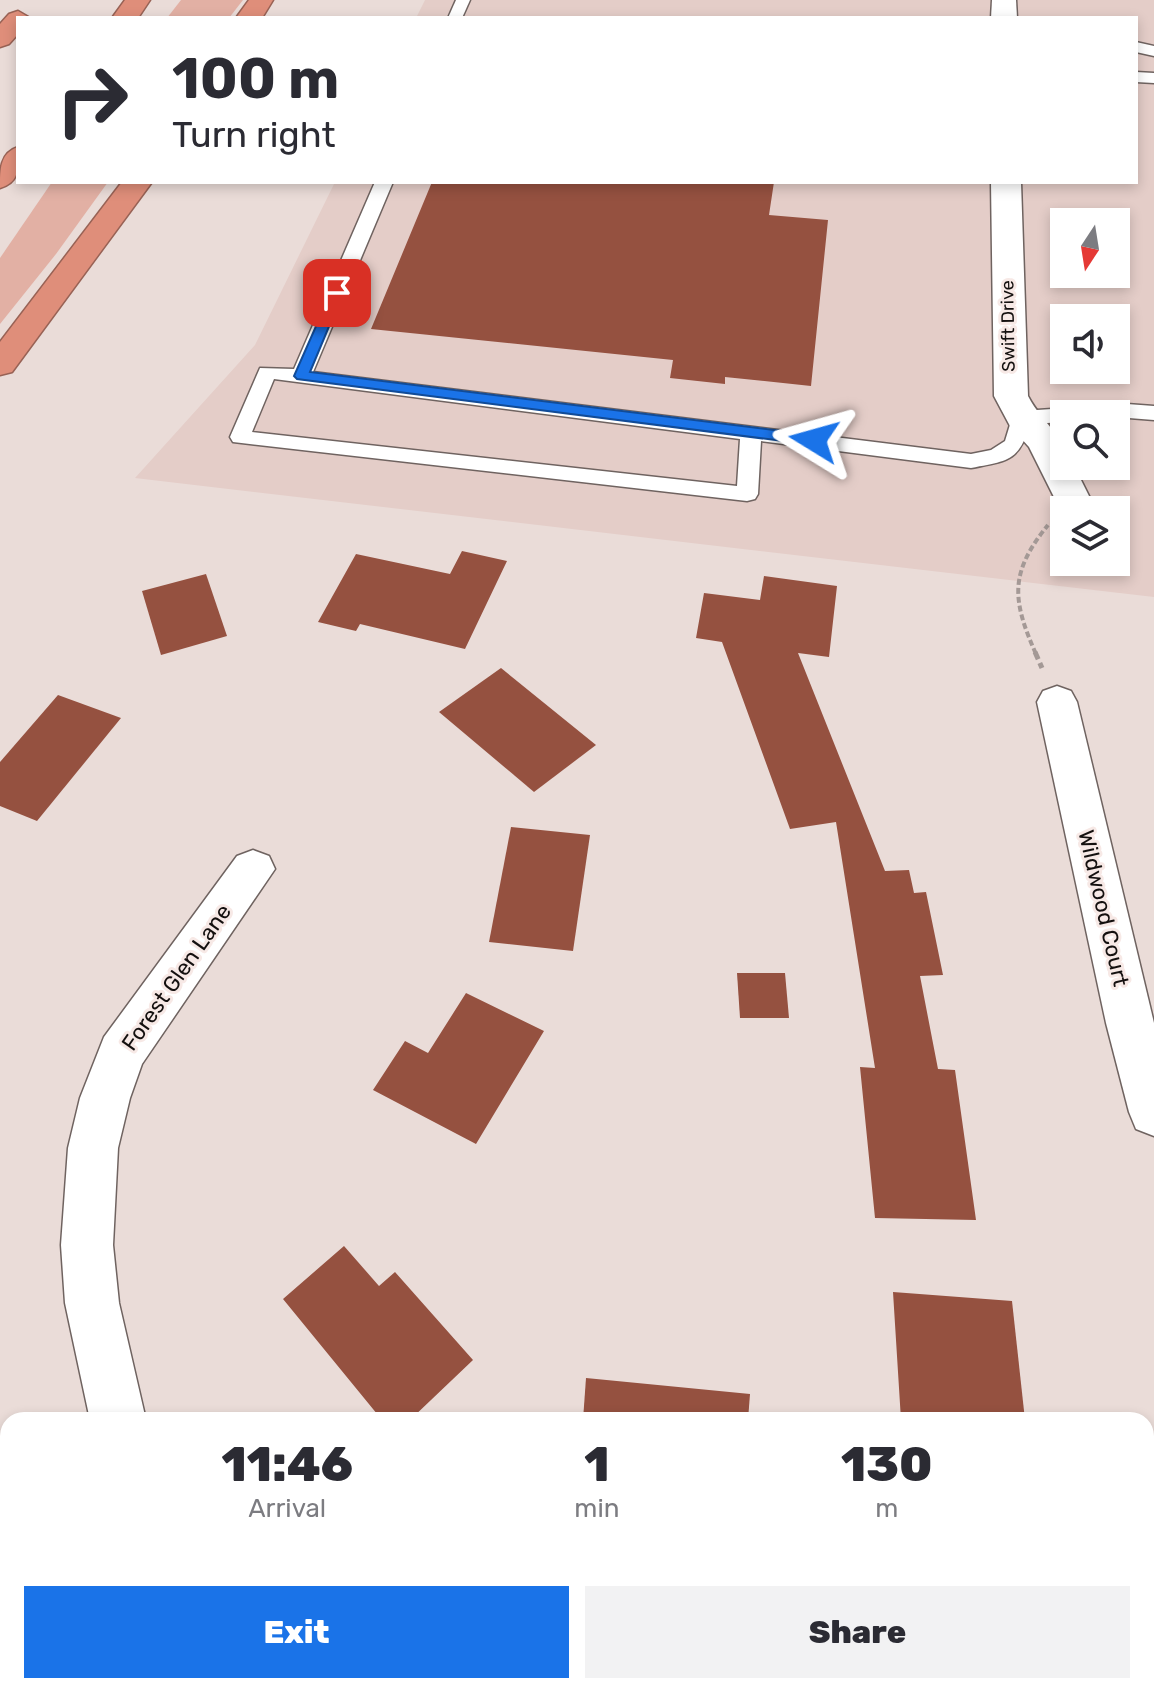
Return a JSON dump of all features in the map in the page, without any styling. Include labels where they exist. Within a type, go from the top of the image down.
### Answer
[{"type":"highway","points":[[20,16],[34,0]]},
{"type":"highway","points":[[0,39],[16,20]]},
{"type":"highway","points":[[0,179],[16,159]]},
{"type":"highway","points":[[0,365],[136,184]]},
{"type":"street","name":"Swift Drive","points":[[1006,184],[1008,371],[1011,396],[1022,418],[1044,442],[1071,496]]},
{"type":"street","name":"Wildwood Court","points":[[1057,702],[1154,1112]]},
{"type":"street","name":"Forest Glen Lane","points":[[116,1412],[92,1303],[87,1245],[93,1148],[105,1098],[121,1053],[253,869]]},
{"type":"lane","points":[[301,376],[383,184]]},
{"type":"lane","points":[[751,432],[747,494],[240,437],[267,372],[751,432],[971,461],[997,456],[1014,445],[1022,418],[1050,416]]},
{"type":"lane","points":[[1130,410],[1154,413]]},
{"type":"path","points":[[1050,524],[1030,544],[1017,578],[1016,608],[1057,702]]},
{"type":"shaded area","points":[[181,0],[243,0],[231,16],[169,16]]},
{"type":"shaded area","points":[[425,0],[1154,0],[1154,597],[135,478],[255,345],[334,184],[1138,184],[1138,16],[417,16]]},
{"type":"shaded area","points":[[51,184],[107,184],[0,324],[0,258]]},
{"type":"building","points":[[431,184],[774,184],[769,215],[828,220],[811,386],[725,377],[725,384],[670,378],[673,360],[371,329]]},
{"type":"building","points":[[462,551],[507,561],[465,649],[360,624],[356,631],[318,622],[356,554],[450,574]]},
{"type":"building","points":[[206,574],[227,636],[161,655],[142,591]]},
{"type":"building","points":[[764,576],[837,586],[829,657],[798,653],[885,871],[909,870],[914,893],[926,892],[943,975],[920,976],[938,1069],[955,1070],[976,1220],[875,1218],[860,1067],[875,1068],[836,822],[790,829],[722,642],[696,638],[704,593],[760,600]]},
{"type":"building","points":[[501,668],[596,745],[534,792],[439,712]]},
{"type":"building","points":[[58,695],[121,718],[37,821],[0,806],[0,762]]},
{"type":"building","points":[[511,827],[590,835],[573,951],[489,942]]},
{"type":"building","points":[[737,973],[785,973],[789,1018],[740,1018]]},
{"type":"building","points":[[466,993],[544,1031],[476,1144],[373,1090],[405,1041],[428,1053]]},
{"type":"building","points":[[344,1246],[379,1286],[395,1272],[473,1360],[418,1412],[375,1412],[283,1299]]},
{"type":"building","points":[[893,1292],[1012,1301],[1024,1412],[900,1412]]},
{"type":"building","points":[[586,1378],[750,1394],[749,1412],[584,1412]]},
{"type":"route","points":[[337,293],[301,376],[814,440]]}]
